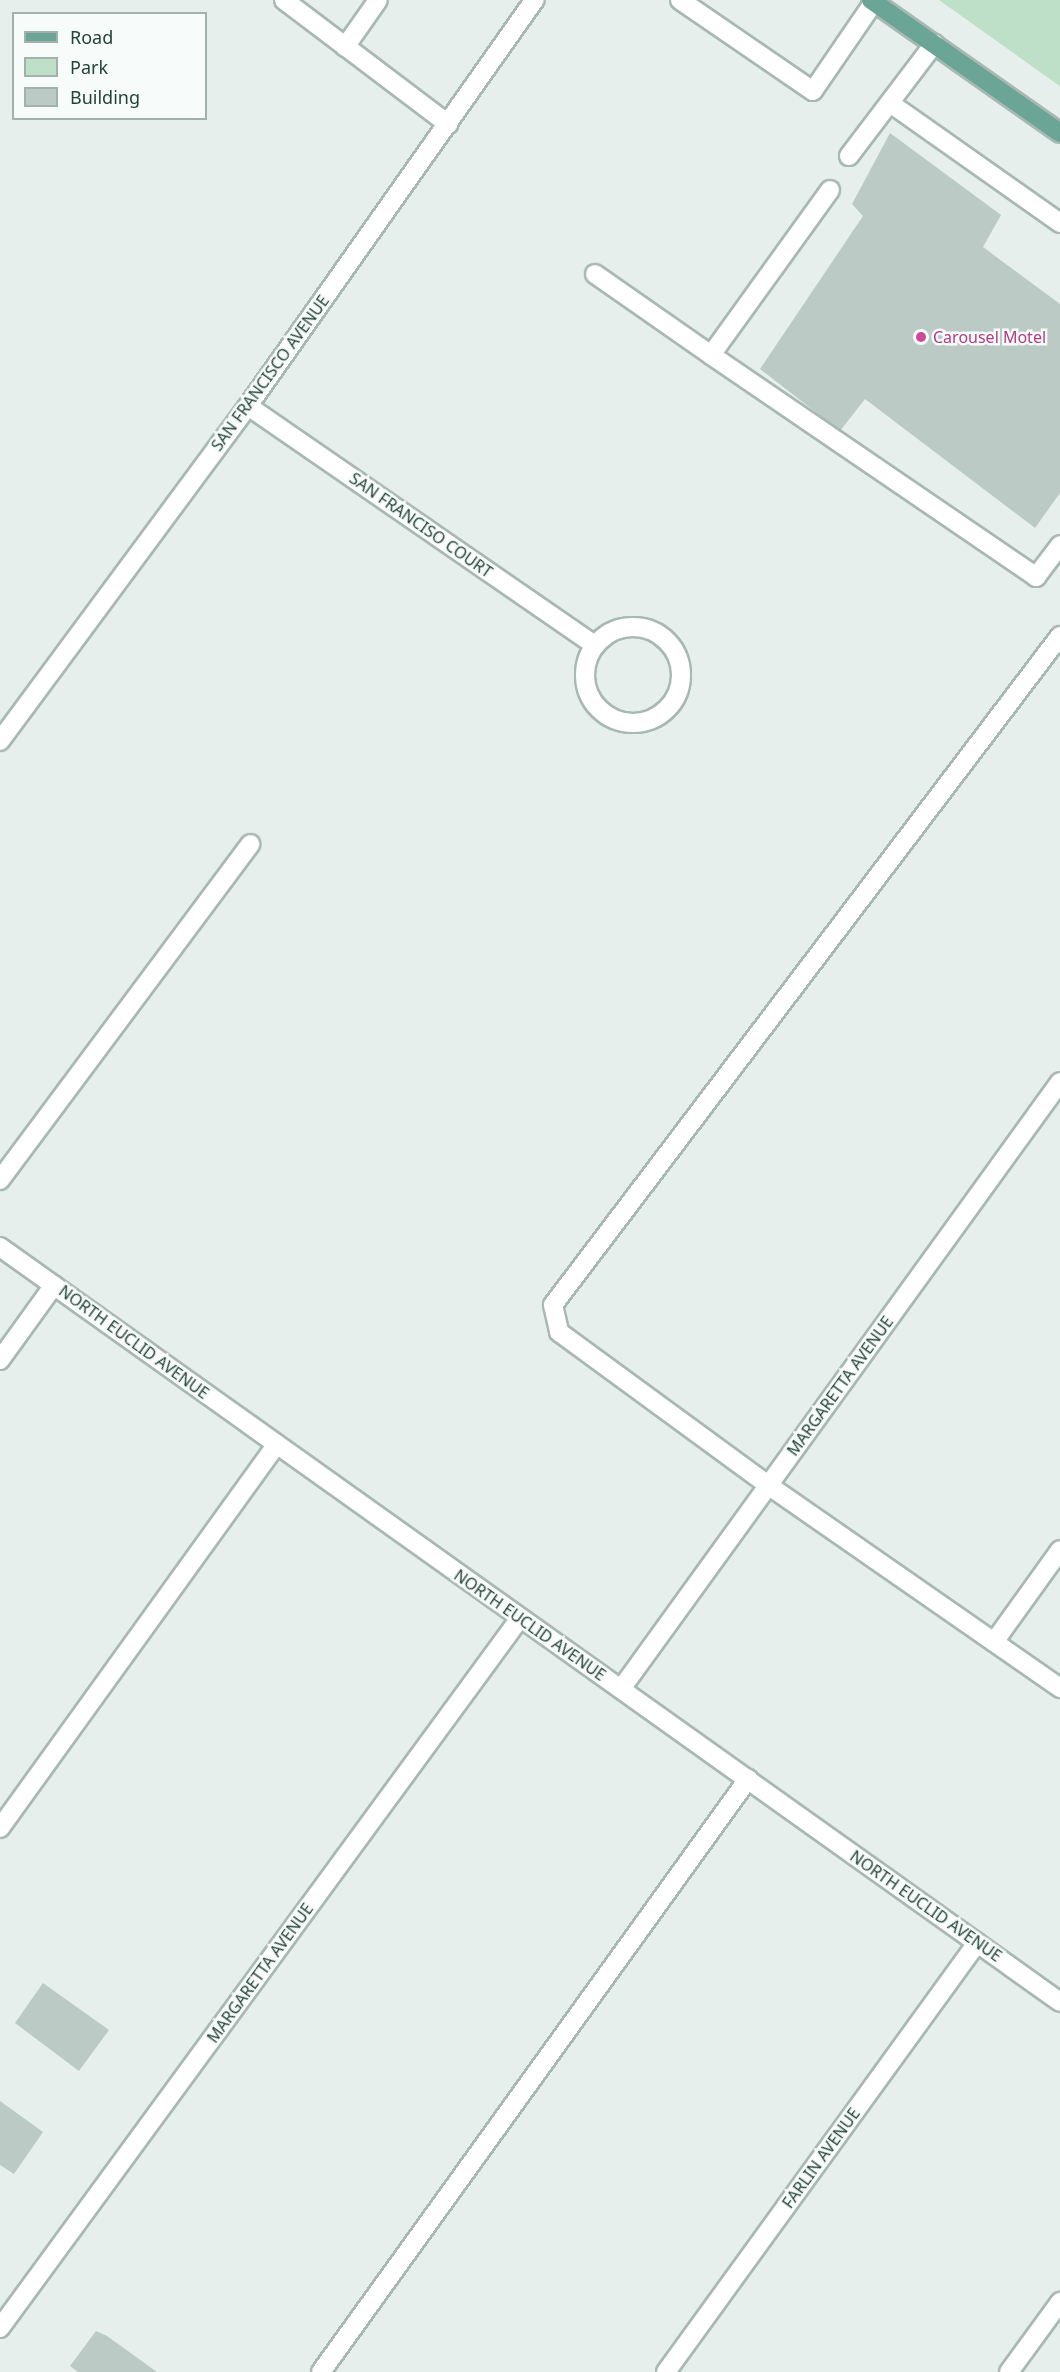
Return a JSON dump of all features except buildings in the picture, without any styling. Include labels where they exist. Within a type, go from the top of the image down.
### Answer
[{"type":"main road","points":[[873,1],[1060,132]]},
{"type":"street","points":[[345,46],[378,0]]},
{"type":"street","name":"SAN FRANCISCO AVENUE","points":[[0,741],[248,406],[534,0]]},
{"type":"street","points":[[680,0],[813,91],[873,1]]},
{"type":"street","points":[[286,2],[448,124]]},
{"type":"street","points":[[849,156],[934,44]]},
{"type":"street","points":[[890,103],[1060,223]]},
{"type":"street","points":[[711,355],[830,190]]},
{"type":"street","points":[[595,274],[1036,577],[1060,545]]},
{"type":"street","name":"SAN FRANCISO COURT","points":[[248,406],[595,645]]},
{"type":"street","points":[[622,628],[653,631],[667,640],[681,668],[675,699],[658,716],[636,724],[606,716],[587,691],[584,675],[595,645],[622,628]]},
{"type":"street","points":[[1060,636],[553,1305],[559,1332],[768,1485],[1060,1688]]},
{"type":"street","points":[[0,1180],[250,844]]},
{"type":"street","name":"MARGARETTA AVENUE","points":[[621,1689],[1060,1082]]},
{"type":"street","name":"NORTH EUCLID AVENUE","points":[[0,1247],[977,1943],[1059,1998]]},
{"type":"street","points":[[0,1360],[54,1285]]},
{"type":"street","points":[[0,1828],[277,1444]]},
{"type":"street","points":[[994,1642],[1060,1550]]},
{"type":"street","name":"MARGARETTA AVENUE","points":[[0,2328],[520,1618]]},
{"type":"street","points":[[321,2372],[748,1779]]},
{"type":"street","name":"FARLIN AVENUE","points":[[666,2372],[977,1943]]},
{"type":"street","points":[[1009,2372],[1060,2302]]},
{"type":"green space","points":[[939,0],[1060,0],[1060,86],[1054,82]]},
{"type":"place","name":"Carousel Motel","points":[[921,337]]}]
